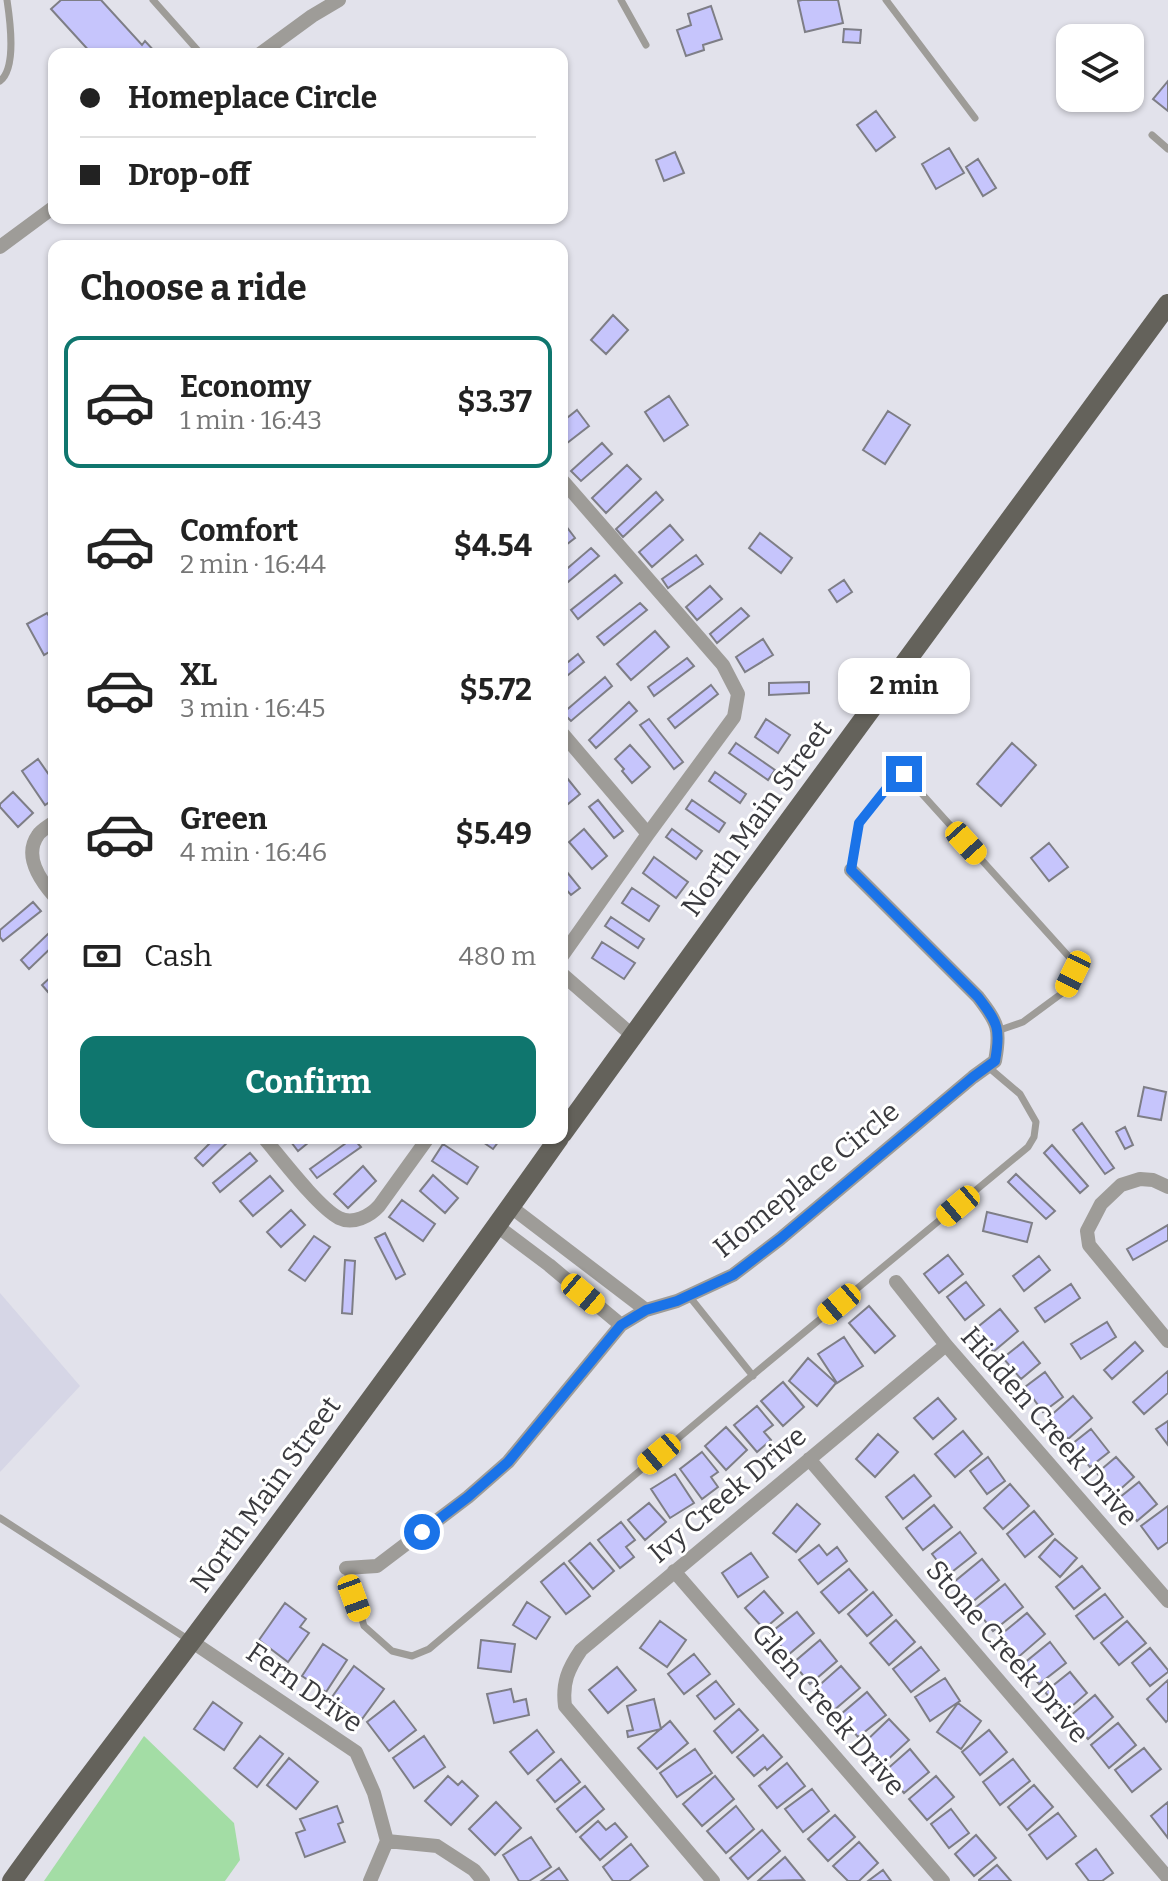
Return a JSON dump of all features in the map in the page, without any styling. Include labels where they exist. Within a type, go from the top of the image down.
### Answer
[{"type":"main road","name":"North Main Street","points":[[568,1126],[1168,304]]},
{"type":"main road","name":"North Main Street","points":[[12,1881],[555,1144]]},
{"type":"street","points":[[268,48],[339,0]]},
{"type":"street","points":[[0,247],[48,211]]},
{"type":"street","points":[[568,487],[723,665],[738,694],[734,717],[568,947]]},
{"type":"street","points":[[568,740],[648,834]]},
{"type":"street","points":[[48,827],[38,835],[33,850],[36,872],[48,888]]},
{"type":"street","points":[[851,870],[978,997],[995,1019],[999,1041],[995,1061],[987,1066]]},
{"type":"street","points":[[568,979],[632,1035]]},
{"type":"street","name":"Homeplace Circle","points":[[346,1568],[377,1566],[508,1462],[621,1325],[646,1310],[677,1301],[733,1275],[987,1066]]},
{"type":"street","points":[[269,1144],[324,1207],[341,1219],[353,1220],[371,1215],[424,1144]]},
{"type":"street","points":[[1168,1187],[1153,1180],[1140,1179],[1121,1185],[1101,1204],[1087,1231],[1089,1245],[1168,1341]]},
{"type":"street","points":[[511,1207],[646,1310]]},
{"type":"street","points":[[497,1226],[621,1325]]},
{"type":"street","points":[[565,1278],[580,1259]]},
{"type":"street","name":"Hidden Creek Drive","points":[[896,1282],[946,1345],[1168,1601]]},
{"type":"street","name":"Ivy Creek Drive","points":[[713,1881],[565,1706],[563,1690],[571,1665],[581,1650],[946,1345]]},
{"type":"street","name":"Stone Creek Drive","points":[[809,1459],[1168,1878]]},
{"type":"street","name":"Glen Creek Drive","points":[[674,1571],[943,1881]]},
{"type":"street","name":"Fern Drive","points":[[191,1641],[356,1752],[374,1793],[387,1841]]},
{"type":"street","points":[[370,1881],[387,1841],[437,1846],[474,1870],[483,1881]]},
{"type":"lane","points":[[0,81],[9,69],[11,48],[7,0]]},
{"type":"lane","points":[[153,0],[196,48]]},
{"type":"lane","points":[[621,0],[646,45]]},
{"type":"lane","points":[[886,0],[975,118]]},
{"type":"lane","points":[[1152,135],[1168,149]]},
{"type":"lane","points":[[851,870],[859,823],[894,779],[904,774],[1071,959],[1073,974],[1065,991],[1023,1022],[997,1031]]},
{"type":"lane","points":[[346,1568],[364,1626],[392,1651],[412,1656],[429,1649],[1028,1147],[1034,1137],[1036,1122],[1020,1094],[987,1066]]},
{"type":"lane","points":[[689,1295],[753,1376]]},
{"type":"lane","points":[[0,1518],[191,1641]]},
{"type":"shaded area","points":[[0,1293],[80,1386],[0,1472]]},
{"type":"green space","points":[[144,1736],[234,1823],[240,1860],[225,1881],[44,1881]]},
{"type":"building","points":[[61,0],[101,0],[142,45],[145,41],[151,48],[87,48],[51,9]]},
{"type":"building","points":[[838,0],[843,23],[805,32],[798,1]]},
{"type":"building","points":[[711,6],[722,39],[703,45],[704,50],[686,56],[677,30],[691,25],[688,14]]},
{"type":"building","points":[[844,29],[861,30],[860,43],[843,42]]},
{"type":"building","points":[[1168,81],[1168,111],[1153,99]]},
{"type":"building","points":[[876,111],[895,137],[876,151],[857,125]]},
{"type":"building","points":[[949,148],[964,173],[936,189],[922,164]]},
{"type":"building","points":[[675,152],[684,173],[664,181],[656,160]]},
{"type":"building","points":[[978,159],[996,188],[983,196],[966,167]]},
{"type":"building","points":[[613,315],[628,330],[606,354],[591,340]]},
{"type":"building","points":[[669,396],[688,425],[664,441],[645,412]]},
{"type":"building","points":[[577,410],[589,426],[568,442],[568,417]]},
{"type":"building","points":[[888,411],[910,425],[885,464],[863,450]]},
{"type":"building","points":[[602,443],[612,454],[581,481],[571,471]]},
{"type":"building","points":[[627,465],[641,479],[606,513],[592,498]]},
{"type":"building","points":[[656,492],[663,500],[623,537],[616,529]]},
{"type":"building","points":[[670,525],[683,540],[652,567],[639,552]]},
{"type":"building","points":[[568,529],[575,538],[568,543]]},
{"type":"building","points":[[760,533],[792,558],[781,573],[749,548]]},
{"type":"building","points":[[591,548],[599,556],[568,582],[568,568]]},
{"type":"building","points":[[696,555],[703,564],[668,588],[662,579]]},
{"type":"building","points":[[615,575],[622,583],[578,619],[571,610]]},
{"type":"building","points":[[844,580],[852,592],[837,602],[829,590]]},
{"type":"building","points":[[710,586],[722,599],[697,620],[686,607]]},
{"type":"building","points":[[640,603],[647,610],[604,645],[597,637]]},
{"type":"building","points":[[741,608],[749,616],[717,643],[710,634]]},
{"type":"building","points":[[47,613],[48,653],[44,655],[27,624]]},
{"type":"building","points":[[655,631],[669,647],[631,680],[617,664]]},
{"type":"building","points":[[763,639],[773,655],[745,672],[736,657]]},
{"type":"building","points":[[578,654],[584,662],[568,675],[568,662]]},
{"type":"building","points":[[687,658],[694,666],[654,696],[648,687]]},
{"type":"building","points":[[605,677],[612,686],[571,721],[568,709]]},
{"type":"building","points":[[809,682],[809,693],[769,695],[769,683]]},
{"type":"building","points":[[711,685],[718,694],[675,728],[668,719]]},
{"type":"building","points":[[629,702],[637,711],[596,748],[589,740]]},
{"type":"building","points":[[649,719],[683,762],[674,769],[640,725]]},
{"type":"building","points":[[766,719],[790,735],[778,753],[755,737]]},
{"type":"building","points":[[736,743],[775,770],[768,780],[729,753]]},
{"type":"building","points":[[1012,743],[1036,765],[1001,806],[977,784]]},
{"type":"building","points":[[630,745],[650,767],[632,783],[615,759]]},
{"type":"building","points":[[38,759],[48,773],[48,803],[45,805],[22,771]]},
{"type":"building","points":[[715,772],[746,794],[740,803],[709,781]]},
{"type":"building","points":[[568,779],[580,794],[568,804]]},
{"type":"building","points":[[13,792],[33,813],[18,827],[0,807]]},
{"type":"building","points":[[598,800],[623,831],[614,838],[589,807]]},
{"type":"building","points":[[692,800],[725,823],[719,832],[686,809]]},
{"type":"building","points":[[584,829],[607,856],[592,869],[569,842]]},
{"type":"building","points":[[672,829],[702,851],[696,859],[666,837]]},
{"type":"building","points":[[1049,843],[1068,867],[1049,881],[1031,858]]},
{"type":"building","points":[[654,857],[688,882],[676,898],[643,873]]},
{"type":"building","points":[[568,873],[580,888],[571,895],[568,892]]},
{"type":"building","points":[[632,888],[659,906],[649,921],[622,903]]},
{"type":"building","points":[[33,902],[41,911],[3,941],[0,930]]},
{"type":"building","points":[[611,917],[644,939],[638,948],[605,926]]},
{"type":"building","points":[[48,934],[48,951],[29,969],[21,960]]},
{"type":"building","points":[[602,942],[635,963],[624,979],[592,958]]},
{"type":"building","points":[[1144,1087],[1166,1092],[1161,1120],[1138,1116]]},
{"type":"building","points":[[1082,1123],[1114,1168],[1105,1174],[1073,1130]]},
{"type":"building","points":[[1125,1127],[1133,1145],[1125,1149],[1116,1132]]},
{"type":"building","points":[[209,1144],[226,1144],[203,1166],[195,1158]]},
{"type":"building","points":[[293,1144],[307,1144],[298,1151]]},
{"type":"building","points":[[345,1144],[358,1144],[361,1147],[317,1178],[310,1169]]},
{"type":"building","points":[[443,1144],[478,1167],[467,1184],[432,1161]]},
{"type":"building","points":[[1052,1145],[1088,1186],[1080,1193],[1044,1153]]},
{"type":"building","points":[[250,1153],[257,1161],[220,1192],[213,1183]]},
{"type":"building","points":[[363,1166],[376,1181],[348,1208],[334,1194]]},
{"type":"building","points":[[1016,1174],[1055,1211],[1046,1219],[1008,1182]]},
{"type":"building","points":[[433,1175],[458,1198],[445,1213],[420,1191]]},
{"type":"building","points":[[270,1176],[283,1191],[253,1216],[240,1201]]},
{"type":"building","points":[[402,1200],[435,1224],[423,1241],[389,1217]]},
{"type":"building","points":[[291,1210],[305,1225],[281,1247],[267,1232]]},
{"type":"building","points":[[987,1212],[1032,1223],[1027,1242],[983,1231]]},
{"type":"building","points":[[1168,1225],[1168,1240],[1133,1260],[1127,1249]]},
{"type":"building","points":[[385,1233],[405,1274],[396,1279],[375,1238]]},
{"type":"building","points":[[314,1236],[330,1247],[305,1281],[289,1270]]},
{"type":"building","points":[[948,1255],[963,1274],[939,1293],[924,1274]]},
{"type":"building","points":[[1039,1256],[1050,1270],[1024,1291],[1013,1276]]},
{"type":"building","points":[[345,1260],[355,1261],[352,1314],[342,1313]]},
{"type":"building","points":[[966,1282],[984,1305],[965,1320],[947,1297]]},
{"type":"building","points":[[1071,1284],[1080,1298],[1045,1322],[1035,1308]]},
{"type":"building","points":[[869,1306],[895,1336],[875,1353],[849,1323]]},
{"type":"building","points":[[1000,1309],[1018,1331],[993,1352],[974,1330]]},
{"type":"building","points":[[1107,1322],[1116,1337],[1081,1359],[1071,1344]]},
{"type":"building","points":[[844,1337],[863,1366],[837,1383],[818,1354]]},
{"type":"building","points":[[1023,1342],[1040,1363],[1021,1379],[1003,1358]]},
{"type":"building","points":[[1135,1342],[1143,1351],[1112,1379],[1104,1370]]},
{"type":"building","points":[[808,1358],[836,1383],[817,1406],[789,1381]]},
{"type":"building","points":[[1168,1371],[1168,1393],[1144,1414],[1133,1402]]},
{"type":"building","points":[[1045,1372],[1063,1397],[1043,1412],[1025,1387]]},
{"type":"building","points":[[783,1382],[804,1407],[783,1426],[761,1401]]},
{"type":"building","points":[[1073,1396],[1092,1418],[1068,1439],[1049,1417]]},
{"type":"building","points":[[938,1398],[956,1419],[933,1439],[914,1418]]},
{"type":"building","points":[[757,1406],[773,1425],[764,1432],[771,1440],[757,1452],[734,1425]]},
{"type":"building","points":[[1168,1421],[1168,1445],[1156,1429]]},
{"type":"building","points":[[726,1427],[747,1450],[726,1470],[705,1446]]},
{"type":"building","points":[[1091,1429],[1109,1452],[1090,1467],[1072,1444]]},
{"type":"building","points":[[963,1431],[982,1454],[955,1477],[935,1454]]},
{"type":"building","points":[[878,1434],[898,1452],[875,1477],[856,1459]]},
{"type":"building","points":[[702,1452],[718,1472],[711,1477],[718,1487],[702,1499],[680,1469]]},
{"type":"building","points":[[988,1457],[1005,1481],[987,1494],[970,1471]]},
{"type":"building","points":[[1116,1457],[1134,1477],[1115,1494],[1097,1473]]},
{"type":"building","points":[[675,1474],[694,1503],[670,1518],[651,1489]]},
{"type":"building","points":[[914,1475],[931,1496],[903,1519],[886,1497]]},
{"type":"building","points":[[1139,1482],[1157,1504],[1137,1521],[1119,1498]]},
{"type":"building","points":[[1010,1484],[1029,1506],[1003,1529],[984,1508]]},
{"type":"building","points":[[649,1503],[666,1522],[645,1540],[628,1520]]},
{"type":"building","points":[[797,1504],[820,1524],[796,1552],[773,1533]]},
{"type":"building","points":[[934,1505],[952,1527],[923,1550],[906,1528]]},
{"type":"building","points":[[1168,1506],[1168,1542],[1158,1549],[1141,1526]]},
{"type":"building","points":[[1034,1511],[1053,1534],[1025,1557],[1007,1534]]},
{"type":"building","points":[[621,1522],[635,1540],[626,1547],[634,1557],[620,1568],[598,1540]]},
{"type":"building","points":[[960,1532],[976,1553],[948,1575],[932,1554]]},
{"type":"building","points":[[1055,1539],[1077,1558],[1060,1577],[1039,1557]]},
{"type":"building","points":[[590,1543],[614,1571],[593,1589],[569,1561]]},
{"type":"building","points":[[819,1545],[827,1555],[837,1547],[847,1561],[818,1584],[799,1560]]},
{"type":"building","points":[[751,1553],[768,1577],[738,1597],[722,1573]]},
{"type":"building","points":[[982,1559],[999,1580],[971,1603],[954,1582]]},
{"type":"building","points":[[564,1563],[590,1596],[566,1614],[541,1582]]},
{"type":"building","points":[[1082,1566],[1100,1588],[1074,1609],[1056,1587]]},
{"type":"building","points":[[849,1569],[867,1590],[839,1613],[821,1592]]},
{"type":"building","points":[[1005,1584],[1023,1607],[993,1631],[975,1608]]},
{"type":"building","points":[[764,1591],[783,1613],[764,1629],[745,1608]]},
{"type":"building","points":[[873,1592],[892,1615],[867,1636],[848,1614]]},
{"type":"building","points":[[1105,1594],[1123,1617],[1094,1639],[1076,1616]]},
{"type":"building","points":[[527,1602],[550,1617],[536,1639],[513,1625]]},
{"type":"building","points":[[285,1603],[306,1619],[300,1627],[309,1633],[288,1662],[259,1640]]},
{"type":"building","points":[[797,1612],[814,1633],[788,1655],[770,1633]]},
{"type":"building","points":[[1027,1613],[1045,1634],[1016,1659],[998,1637]]},
{"type":"building","points":[[896,1620],[915,1642],[889,1665],[870,1643]]},
{"type":"building","points":[[660,1621],[686,1640],[667,1667],[640,1648]]},
{"type":"building","points":[[1127,1621],[1146,1643],[1119,1665],[1101,1643]]},
{"type":"building","points":[[481,1640],[515,1644],[511,1672],[478,1668]]},
{"type":"building","points":[[820,1640],[837,1661],[810,1684],[793,1663]]},
{"type":"building","points":[[1050,1642],[1066,1663],[1039,1684],[1023,1664]]},
{"type":"building","points":[[323,1644],[347,1660],[326,1692],[302,1676]]},
{"type":"building","points":[[921,1647],[939,1670],[911,1692],[893,1669]]},
{"type":"building","points":[[1150,1648],[1168,1672],[1150,1686],[1132,1663]]},
{"type":"building","points":[[694,1654],[710,1674],[684,1694],[668,1674]]},
{"type":"building","points":[[354,1666],[384,1689],[362,1719],[332,1697]]},
{"type":"building","points":[[841,1666],[860,1688],[833,1711],[815,1689]]},
{"type":"building","points":[[617,1667],[636,1690],[608,1713],[589,1690]]},
{"type":"building","points":[[1070,1672],[1087,1693],[1063,1714],[1045,1692]]},
{"type":"building","points":[[945,1678],[960,1701],[930,1721],[915,1697]]},
{"type":"building","points":[[1168,1680],[1168,1720],[1166,1722],[1147,1699]]},
{"type":"building","points":[[716,1681],[734,1704],[715,1719],[697,1696]]},
{"type":"building","points":[[511,1689],[514,1702],[526,1699],[529,1715],[494,1723],[487,1694]]},
{"type":"building","points":[[867,1692],[886,1715],[858,1737],[840,1715]]},
{"type":"building","points":[[1095,1695],[1113,1717],[1088,1739],[1069,1717]]},
{"type":"building","points":[[654,1699],[661,1729],[628,1737],[627,1731],[633,1730],[627,1706]]},
{"type":"building","points":[[394,1701],[416,1730],[389,1751],[367,1722]]},
{"type":"building","points":[[213,1702],[242,1723],[224,1750],[194,1729]]},
{"type":"building","points":[[958,1703],[981,1721],[961,1749],[937,1732]]},
{"type":"building","points":[[739,1709],[758,1730],[732,1753],[714,1731]]},
{"type":"building","points":[[889,1719],[909,1740],[884,1763],[865,1742]]},
{"type":"building","points":[[670,1721],[688,1743],[657,1769],[638,1748]]},
{"type":"building","points":[[1118,1723],[1136,1745],[1109,1768],[1091,1745]]},
{"type":"building","points":[[537,1730],[554,1752],[528,1774],[510,1752]]},
{"type":"building","points":[[989,1730],[1007,1752],[980,1775],[962,1752]]},
{"type":"building","points":[[763,1735],[782,1757],[754,1776],[737,1757]]},
{"type":"building","points":[[260,1736],[283,1754],[257,1787],[234,1768]]},
{"type":"building","points":[[424,1736],[445,1767],[414,1788],[393,1758]]},
{"type":"building","points":[[1144,1748],[1161,1769],[1132,1792],[1115,1770]]},
{"type":"building","points":[[695,1749],[712,1773],[677,1797],[660,1773]]},
{"type":"building","points":[[910,1749],[929,1772],[904,1793],[885,1771]]},
{"type":"building","points":[[289,1758],[318,1782],[296,1809],[267,1785]]},
{"type":"building","points":[[561,1759],[580,1782],[555,1802],[537,1780]]},
{"type":"building","points":[[1013,1759],[1030,1781],[1000,1805],[983,1782]]},
{"type":"building","points":[[787,1763],[805,1786],[777,1808],[759,1786]]},
{"type":"building","points":[[448,1776],[458,1785],[462,1781],[478,1796],[451,1825],[425,1801]]},
{"type":"building","points":[[715,1776],[734,1799],[702,1826],[683,1804]]},
{"type":"building","points":[[936,1776],[954,1797],[927,1820],[909,1799]]},
{"type":"building","points":[[1034,1785],[1053,1807],[1027,1830],[1008,1807]]},
{"type":"building","points":[[585,1786],[604,1809],[576,1832],[557,1809]]},
{"type":"building","points":[[812,1789],[829,1811],[803,1832],[785,1809]]},
{"type":"building","points":[[496,1802],[521,1828],[495,1855],[469,1829]]},
{"type":"building","points":[[1168,1802],[1168,1838],[1151,1816]]},
{"type":"building","points":[[337,1806],[343,1822],[338,1824],[345,1842],[305,1857],[296,1833],[305,1830],[300,1819]]},
{"type":"building","points":[[736,1806],[754,1829],[726,1853],[707,1831]]},
{"type":"building","points":[[951,1809],[969,1833],[949,1848],[931,1824]]},
{"type":"building","points":[[1058,1813],[1076,1836],[1047,1859],[1029,1835]]},
{"type":"building","points":[[835,1815],[855,1837],[828,1861],[808,1839]]},
{"type":"building","points":[[598,1821],[606,1830],[615,1823],[627,1837],[600,1860],[580,1837]]},
{"type":"building","points":[[762,1830],[780,1851],[748,1879],[730,1858]]},
{"type":"building","points":[[976,1835],[996,1858],[974,1876],[955,1854]]},
{"type":"building","points":[[531,1837],[551,1867],[529,1881],[519,1881],[503,1855]]},
{"type":"building","points":[[859,1842],[878,1863],[859,1881],[848,1881],[833,1866]]},
{"type":"building","points":[[631,1844],[648,1866],[629,1881],[613,1881],[603,1867]]},
{"type":"building","points":[[1096,1849],[1113,1873],[1102,1881],[1089,1881],[1076,1864]]},
{"type":"building","points":[[785,1857],[804,1880],[758,1881]]},
{"type":"building","points":[[997,1865],[1011,1881],[979,1881],[979,1880]]},
{"type":"building","points":[[559,1868],[568,1881],[541,1881]]},
{"type":"building","points":[[883,1870],[891,1881],[868,1881]]},
{"type":"route","points":[[422,1532],[508,1462],[621,1325],[646,1310],[677,1301],[733,1275],[995,1061],[999,1041],[995,1019],[978,997],[851,870],[859,823],[894,779],[904,774]]}]
